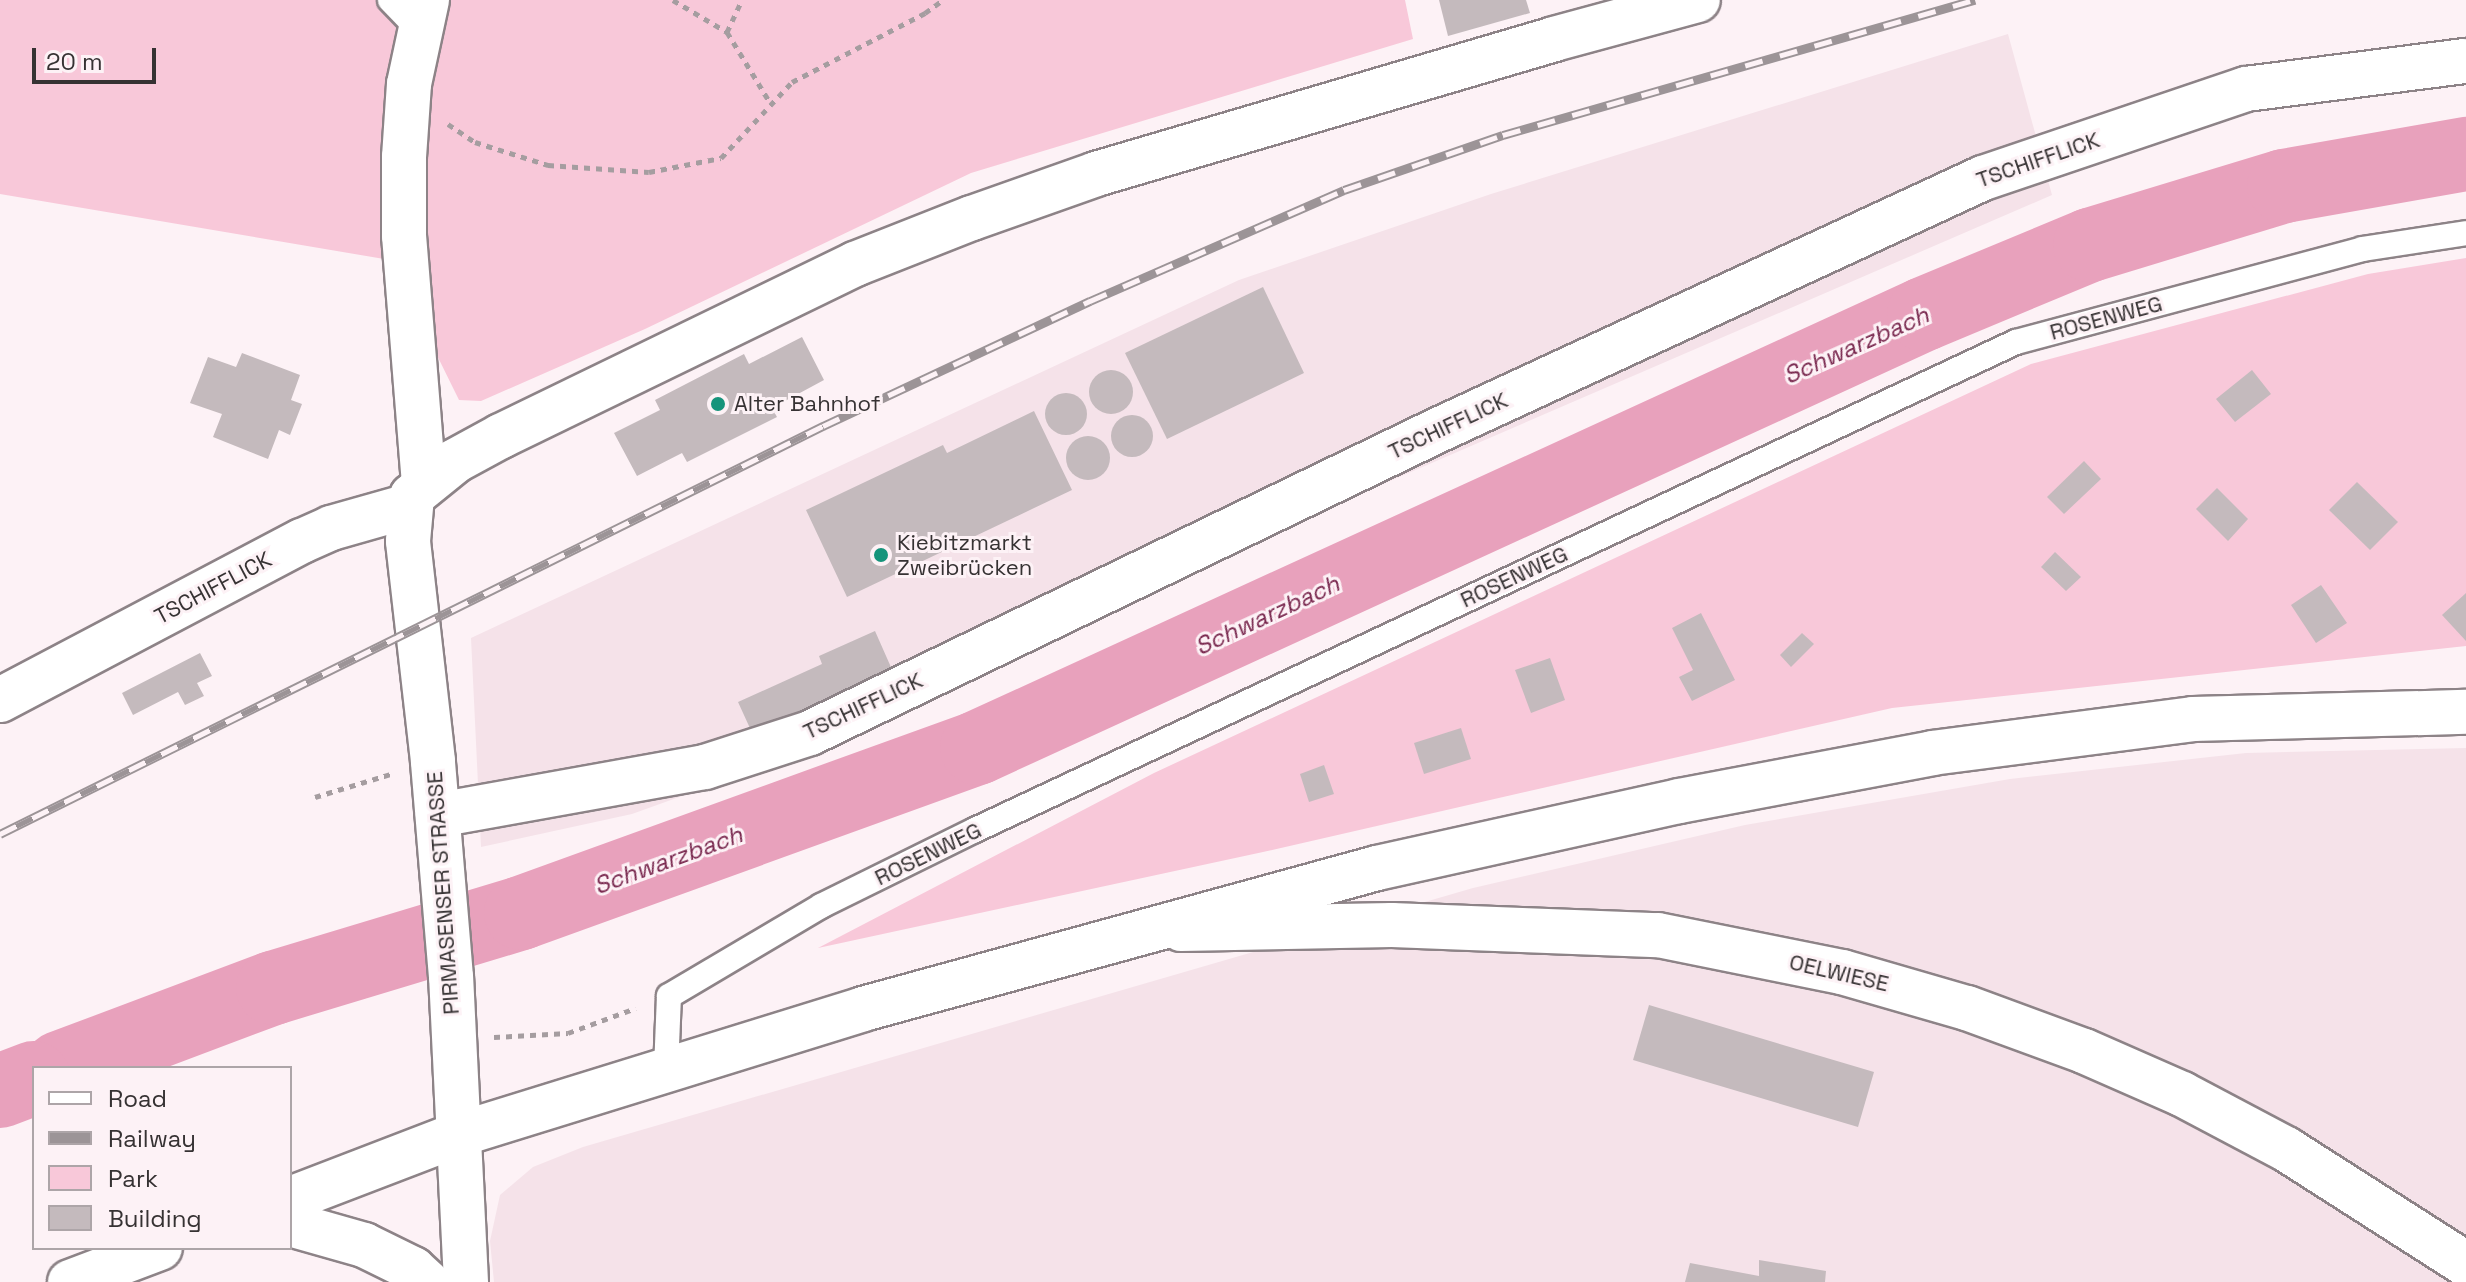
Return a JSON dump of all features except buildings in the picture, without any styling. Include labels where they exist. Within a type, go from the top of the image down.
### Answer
[{"type":"street","name":"TSCHIFFLICK","points":[[0,700],[316,535],[416,495],[455,461],[501,436],[855,264],[1096,174],[1554,39],[1698,0]]},
{"type":"street","points":[[412,10],[404,236],[416,495]]},
{"type":"street","name":"TSCHIFFLICK","points":[[438,815],[705,767],[810,733],[1436,431],[1983,178],[2246,89],[2466,61]]},
{"type":"street","name":"PIRMASENSER STRASSE","points":[[416,495],[411,581],[442,858],[455,1044],[466,1282]]},
{"type":"street","points":[[292,1198],[457,1135],[863,1009],[1377,868],[1679,801],[1932,753],[2193,719],[2466,712]]},
{"type":"street","name":"OELWIESE","points":[[1147,930],[1392,925],[1658,935],[1842,972],[1927,1008],[2084,1051],[2182,1094],[2286,1149],[2466,1264]]},
{"type":"street","points":[[292,1225],[364,1245],[413,1269],[427,1282]]},
{"type":"street","points":[[70,1282],[155,1250]]},
{"type":"lane","name":"ROSENWEG","points":[[669,996],[821,906],[975,830],[2016,342],[2362,249],[2466,233]]},
{"type":"lane","points":[[666,1070],[669,996]]},
{"type":"path","points":[[673,0],[727,32],[771,104]]},
{"type":"path","points":[[727,32],[742,0]]},
{"type":"path","points":[[408,96],[475,142],[548,165],[649,172],[721,158],[792,82],[925,13],[943,0]]},
{"type":"path","points":[[315,797],[433,761]]},
{"type":"path","points":[[455,1044],[485,1036],[514,1038],[568,1033],[669,996]]},
{"type":"shaded area","points":[[2008,34],[2052,195],[1309,516],[779,761],[632,814],[481,847],[471,638],[1239,280],[1491,194]]},
{"type":"shaded area","points":[[2466,748],[2466,1282],[494,1282],[490,1241],[500,1195],[533,1167],[583,1147],[1473,888],[1745,825],[2010,779],[2246,753]]},
{"type":"green space","points":[[0,0],[1405,0],[1413,39],[971,173],[645,329],[481,401],[459,400],[390,260],[0,194]]},
{"type":"green space","points":[[2466,258],[2466,646],[1892,708],[1263,852],[818,948],[1154,773],[2031,364],[2368,274]]},
{"type":"waterway","name":"Schwarzbach","points":[[65,1066],[273,988],[521,913],[977,748],[1924,314],[2090,245],[2284,186],[2466,154]]},
{"type":"waterway","name":"Schwarzbach","points":[[0,1091],[32,1079]]},
{"type":"railway","points":[[0,834],[823,426],[1090,301],[1344,190],[1503,135],[1975,0]]},
{"type":"place","name":"Alter Bahnhof","points":[[718,404]]},
{"type":"place","name":"Kiebitzmarkt Zweibrücken","points":[[881,555]]}]
